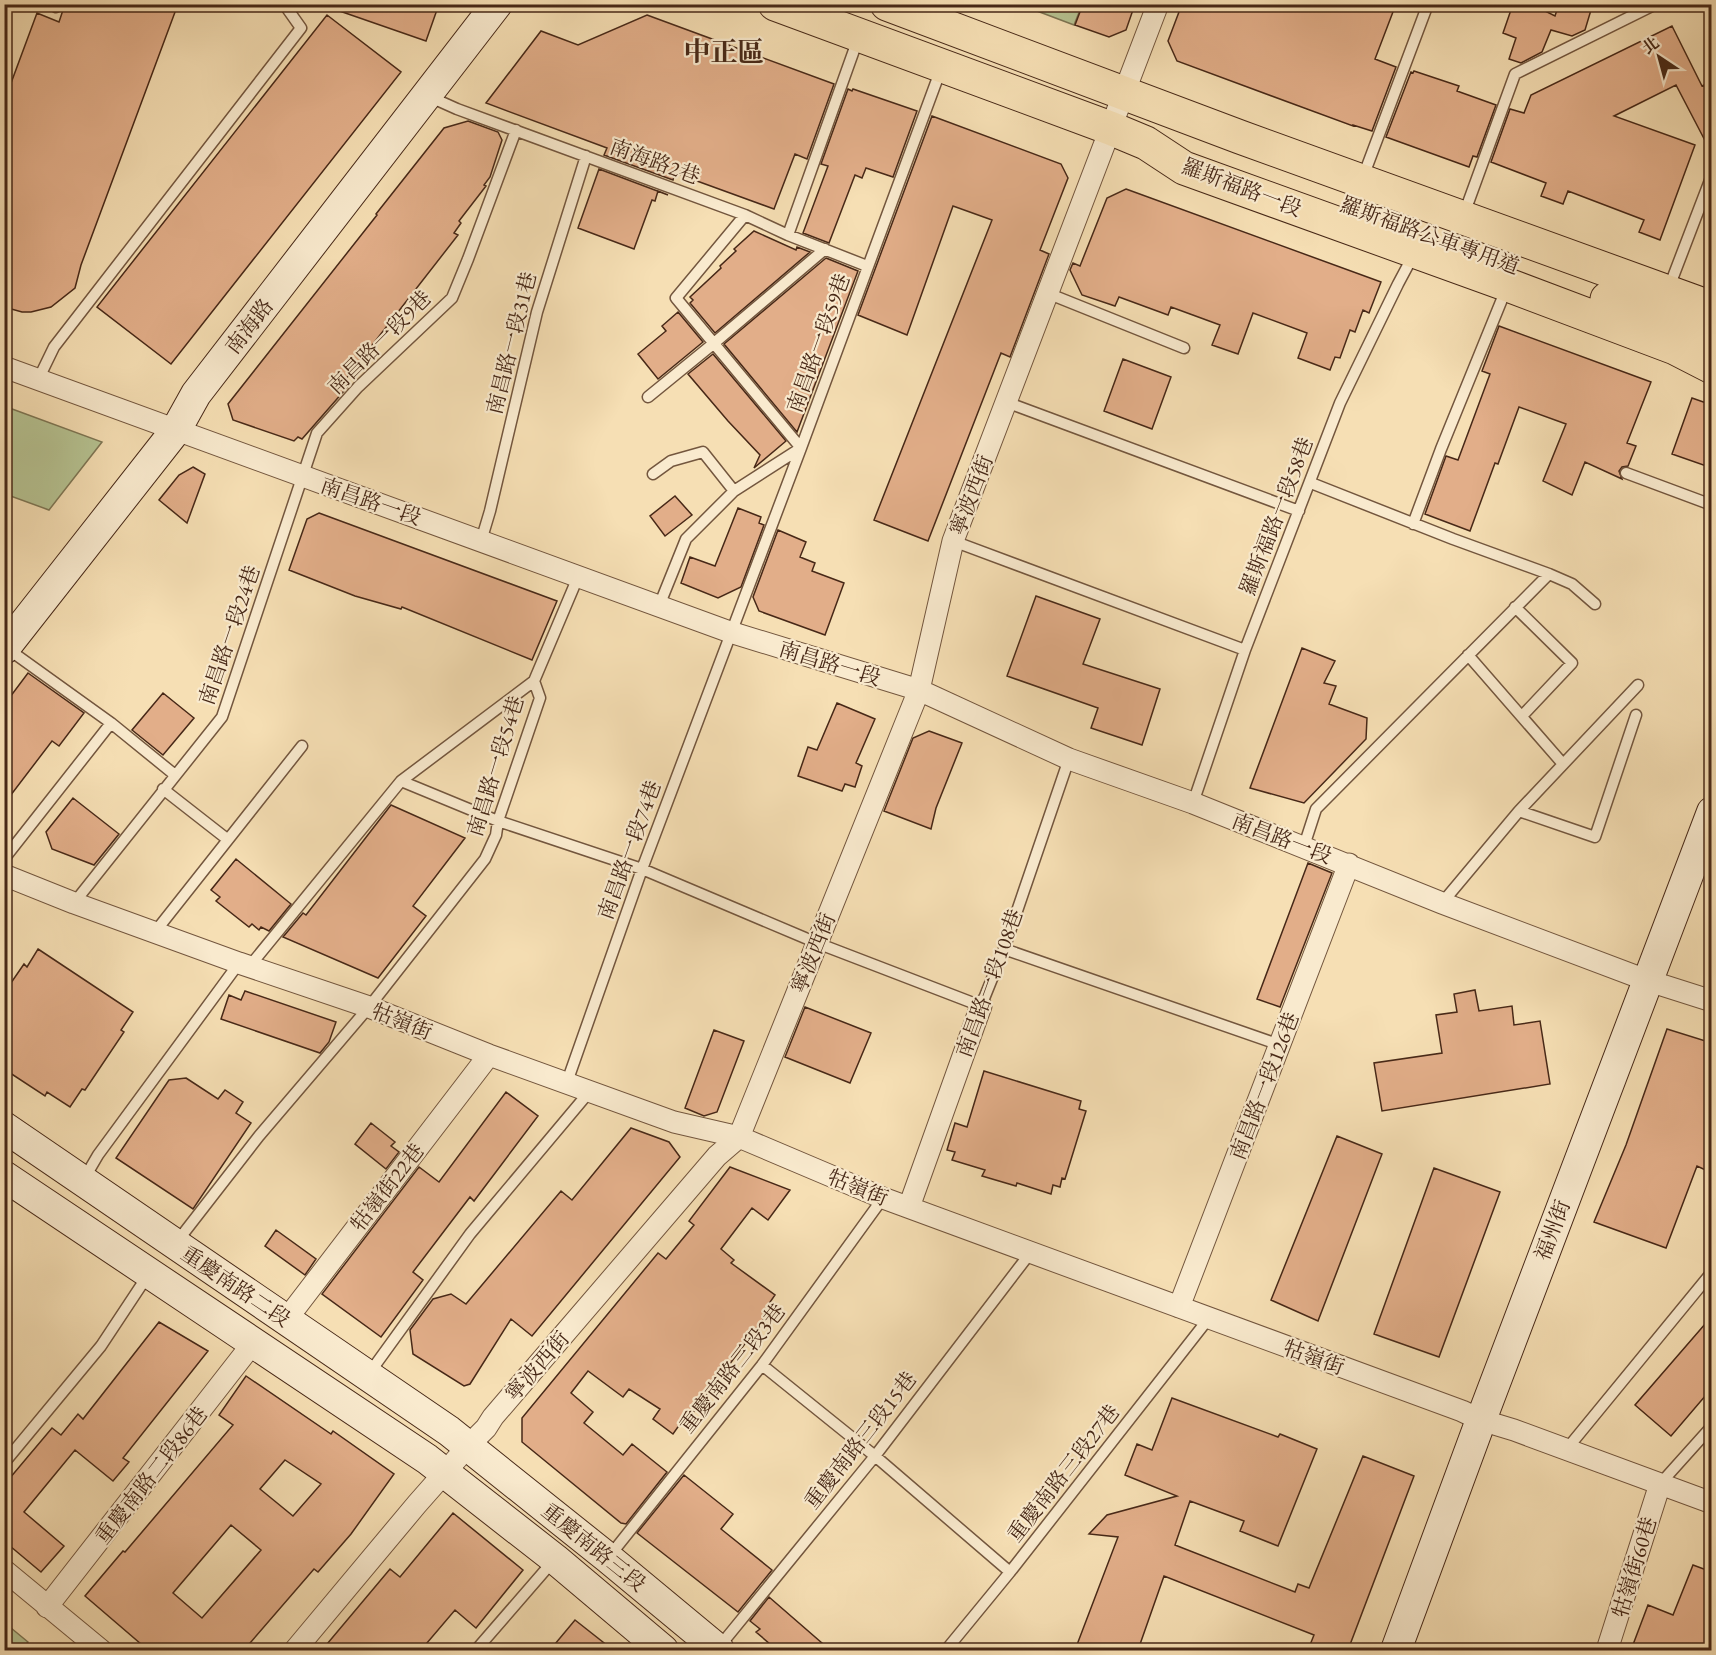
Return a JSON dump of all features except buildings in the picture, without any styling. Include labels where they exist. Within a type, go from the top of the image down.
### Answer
[{"type":"main road","name":"南海路","points":[[5,648],[176,430],[196,394],[497,4]]},
{"type":"main road","name":"羅斯福路一段","points":[[775,4],[1110,128],[1146,143],[1184,168],[1508,285],[1675,348],[1712,367]]},
{"type":"main road","points":[[887,4],[1462,219],[1712,308]]},
{"type":"main road","name":"羅斯福路公車專用道","points":[[1146,143],[1188,148],[1712,336]]},
{"type":"main road","name":"福州街","points":[[1397,1650],[1480,1420],[1712,812]]},
{"type":"main road","name":"重慶南路二段","points":[[4,1127],[469,1445]]},
{"type":"main road","name":"重慶南路二段","points":[[4,1176],[445,1472]]},
{"type":"main road","name":"重慶南路三段","points":[[469,1445],[718,1650]]},
{"type":"main road","name":"重慶南路三段","points":[[445,1472],[555,1559],[662,1650]]},
{"type":"street","name":"寧波西街","points":[[295,1650],[717,1156],[739,1137],[918,690],[953,541],[1158,4]]},
{"type":"street","name":"南昌路一段","points":[[4,367],[730,632],[918,690],[1069,759],[1193,803],[1442,903],[1646,980],[1712,1001]]},
{"type":"street","name":"南昌路一段126巷","points":[[1179,1307],[1349,864]]},
{"type":"street","name":"牯嶺街","points":[[4,875],[244,965],[369,1007],[489,1055],[674,1122],[739,1137],[883,1198],[1462,1411],[1480,1420],[1514,1430],[1712,1503]]},
{"type":"street","name":"南昌路一段108巷","points":[[909,1207],[981,1006]]},
{"type":"street","name":"牯嶺街22巷","points":[[286,1320],[489,1055]]},
{"type":"street","name":"重慶南路二段86巷","points":[[47,1607],[254,1343]]},
{"type":"street","name":"牯嶺街60巷","points":[[1607,1650],[1660,1484]]},
{"type":"street","points":[[4,1570],[101,1650]]},
{"type":"lane","points":[[39,380],[54,346],[301,28],[284,4]]},
{"type":"lane","points":[[1362,180],[1428,4]]},
{"type":"lane","points":[[1462,219],[1515,74],[1656,4]]},
{"type":"lane","points":[[788,235],[860,36]]},
{"type":"lane","name":"南昌路一段59巷","points":[[730,632],[801,448],[942,66]]},
{"type":"lane","name":"南海路2巷","points":[[427,96],[745,215],[788,235],[867,266]]},
{"type":"lane","name":"南昌路一段9巷","points":[[303,477],[317,433],[358,387],[452,298],[516,130]]},
{"type":"lane","name":"南昌路一段31巷","points":[[481,541],[537,312],[586,156]]},
{"type":"lane","points":[[1667,293],[1712,175]]},
{"type":"lane","points":[[659,606],[686,539],[734,491],[801,448],[676,298],[745,215]]},
{"type":"lane","points":[[648,397],[825,249]]},
{"type":"lane","name":"羅斯福路一段58巷","points":[[1193,803],[1245,650],[1340,403],[1416,252]]},
{"type":"lane","points":[[1413,524],[1508,285]]},
{"type":"lane","points":[[1047,293],[1184,348]]},
{"type":"lane","points":[[1006,402],[1299,512]]},
{"type":"lane","points":[[653,474],[671,461],[704,452],[734,491]]},
{"type":"lane","points":[[1626,473],[1712,505]]},
{"type":"lane","name":"南昌路一段24巷","points":[[74,903],[222,717],[303,477]]},
{"type":"lane","points":[[1311,483],[1413,524],[1549,574],[1572,584],[1595,604]]},
{"type":"lane","points":[[953,541],[1245,650]]},
{"type":"lane","points":[[1304,846],[1316,809],[1549,574]]},
{"type":"lane","name":"南昌路一段54巷","points":[[174,1245],[259,1137],[369,1007],[485,859],[496,835],[498,821],[540,698],[534,681],[578,577]]},
{"type":"lane","points":[[1515,607],[1572,663],[1522,716]]},
{"type":"lane","name":"南昌路一段74巷","points":[[567,1082],[642,869],[730,632]]},
{"type":"lane","points":[[5,648],[111,723],[175,775]]},
{"type":"lane","points":[[1468,655],[1563,765]]},
{"type":"lane","points":[[84,1180],[98,1155],[244,965],[401,781],[534,681]]},
{"type":"lane","points":[[1442,903],[1519,811],[1638,685]]},
{"type":"lane","points":[[1519,811],[1595,837],[1636,715]]},
{"type":"lane","points":[[4,859],[111,723]]},
{"type":"lane","points":[[154,932],[302,746]]},
{"type":"lane","name":"南昌路一段108巷","points":[[981,1006],[1004,949],[1069,759]]},
{"type":"lane","points":[[401,781],[498,821],[642,869],[817,943],[981,1006]]},
{"type":"lane","points":[[163,789],[227,839]]},
{"type":"lane","points":[[1004,949],[1280,1045]]},
{"type":"lane","points":[[368,1375],[470,1234],[590,1091]]},
{"type":"lane","name":"重慶南路三段3巷","points":[[608,1558],[762,1365],[883,1198]]},
{"type":"lane","name":"重慶南路三段15巷","points":[[718,1650],[875,1456],[1031,1252]]},
{"type":"lane","points":[[4,1463],[101,1346],[150,1272]]},
{"type":"lane","points":[[1566,1450],[1712,1272]]},
{"type":"lane","name":"重慶南路三段27巷","points":[[946,1650],[1209,1318]]},
{"type":"lane","points":[[762,1365],[875,1456],[1010,1572]]},
{"type":"lane","points":[[1660,1484],[1712,1426]]},
{"type":"lane","points":[[476,1650],[555,1559]]},
{"type":"green space","points":[[1040,4],[1082,5],[1074,25],[1037,11]]},
{"type":"green space","points":[[4,406],[102,442],[49,510],[5,494]]},
{"type":"green space","points":[[5,1623],[28,1642],[21,1650],[5,1650]]},
{"type":"district","name":"中正區","points":[[724,51]]}]
